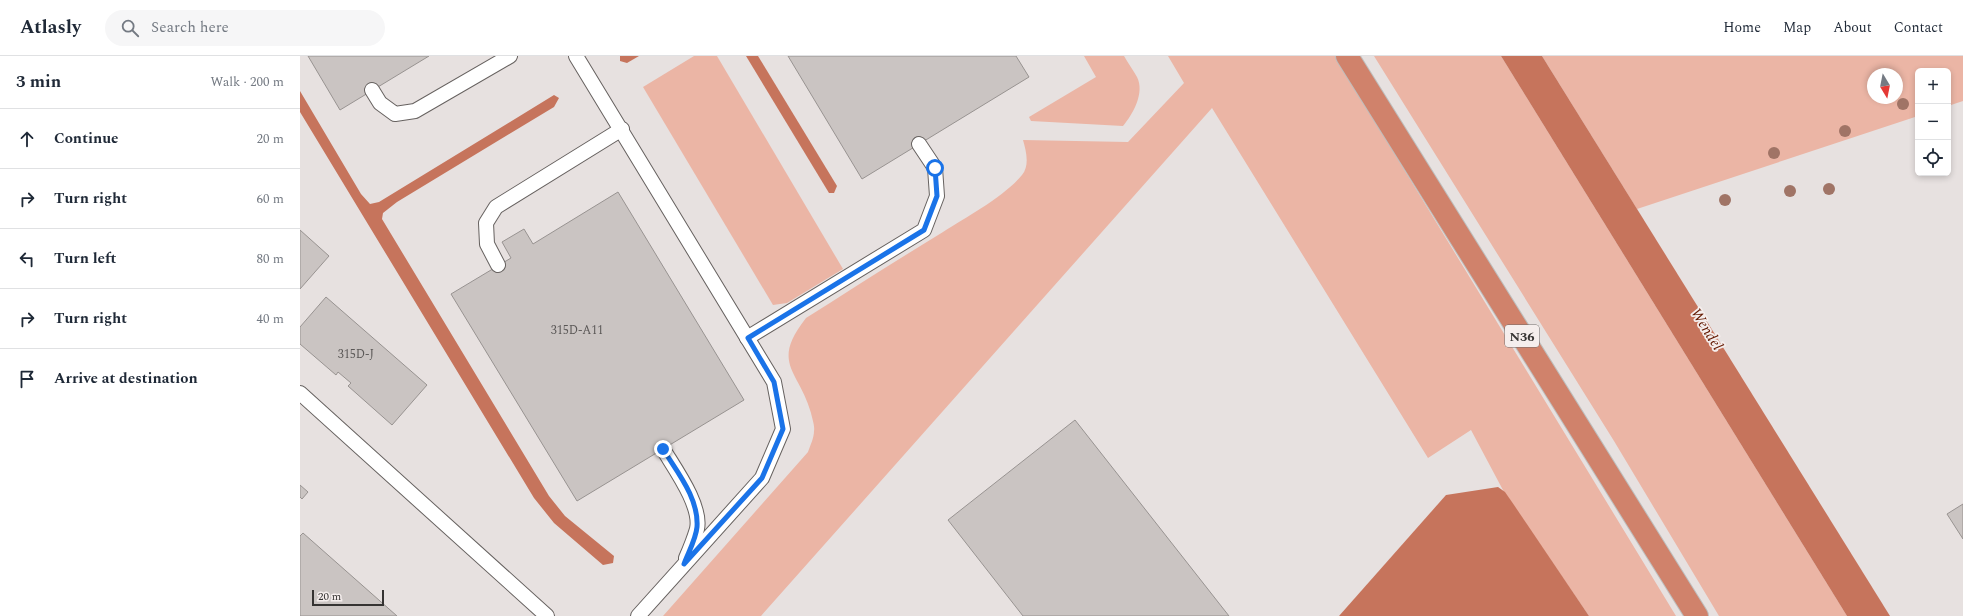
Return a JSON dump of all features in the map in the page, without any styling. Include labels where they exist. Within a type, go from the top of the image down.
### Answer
[{"type":"highway","name":"N36","points":[[1347,56],[1697,616]]},
{"type":"lane","points":[[372,90],[380,103],[395,114],[415,111],[510,56]]},
{"type":"lane","points":[[576,56],[622,129],[774,382],[783,429],[762,478],[638,616]]},
{"type":"lane","points":[[498,265],[487,244],[486,224],[496,207],[622,129]]},
{"type":"lane","points":[[748,338],[924,230],[937,196],[935,168],[919,144]]},
{"type":"lane","points":[[301,397],[547,616]]},
{"type":"lane","points":[[663,449],[691,495],[695,511],[697,527],[684,564]]},
{"type":"shaded area","points":[[694,56],[717,56],[843,269],[787,303],[773,305],[643,87]]},
{"type":"shaded area","points":[[1084,56],[1124,56],[1137,77],[1140,90],[1137,103],[1131,116],[1123,126],[1031,121],[1029,117],[1096,77]]},
{"type":"shaded area","points":[[1168,56],[1335,56],[1676,616],[1589,616],[1504,492],[1471,430],[1428,458],[1212,108],[761,616],[663,616],[808,452],[813,436],[814,424],[806,398],[790,367],[789,357],[790,346],[795,334],[806,318],[974,213],[1006,191],[1022,175],[1026,167],[1027,158],[1023,140],[1128,142],[1184,83]]},
{"type":"shaded area","points":[[1374,56],[1501,56],[1847,616],[1719,616],[1614,441]]},
{"type":"shaded area","points":[[1542,56],[1963,56],[1963,101],[1951,105],[1951,68],[1915,68],[1915,117],[1637,209]]},
{"type":"water","points":[[620,56],[639,56],[627,63],[620,61]]},
{"type":"water","points":[[746,56],[758,56],[837,186],[834,193],[829,193]]},
{"type":"water","name":"Wendel","points":[[1501,56],[1542,56],[1890,616],[1847,616]]},
{"type":"water","points":[[300,91],[361,194],[370,204],[379,202],[554,95],[559,98],[554,107],[397,202],[383,213],[382,219],[549,496],[565,516],[614,556],[613,563],[603,565],[554,523],[534,498],[300,112]]},
{"type":"water","points":[[1498,487],[1505,492],[1589,616],[1339,616],[1446,495]]},
{"type":"building","points":[[308,56],[429,56],[340,110]]},
{"type":"building","points":[[788,56],[1016,56],[1029,77],[862,179]]},
{"type":"building","points":[[618,192],[744,400],[577,501],[451,294],[511,258],[502,242],[524,229],[533,244]]},
{"type":"building","points":[[300,230],[329,256],[300,289]]},
{"type":"building","points":[[326,297],[427,385],[392,425],[348,386],[351,383],[338,372],[336,375],[300,344],[300,327]]},
{"type":"building","points":[[1075,420],[1229,616],[1023,616],[948,520]]},
{"type":"building","points":[[300,485],[308,492],[302,499],[300,497]]},
{"type":"building","points":[[1963,504],[1963,539],[1947,514]]},
{"type":"building","points":[[303,533],[397,616],[300,616],[300,536]]},
{"type":"route","points":[[663,449],[691,495],[695,511],[697,527],[684,564],[762,478],[783,429],[774,382],[748,338],[924,230],[937,196],[935,168]]}]
